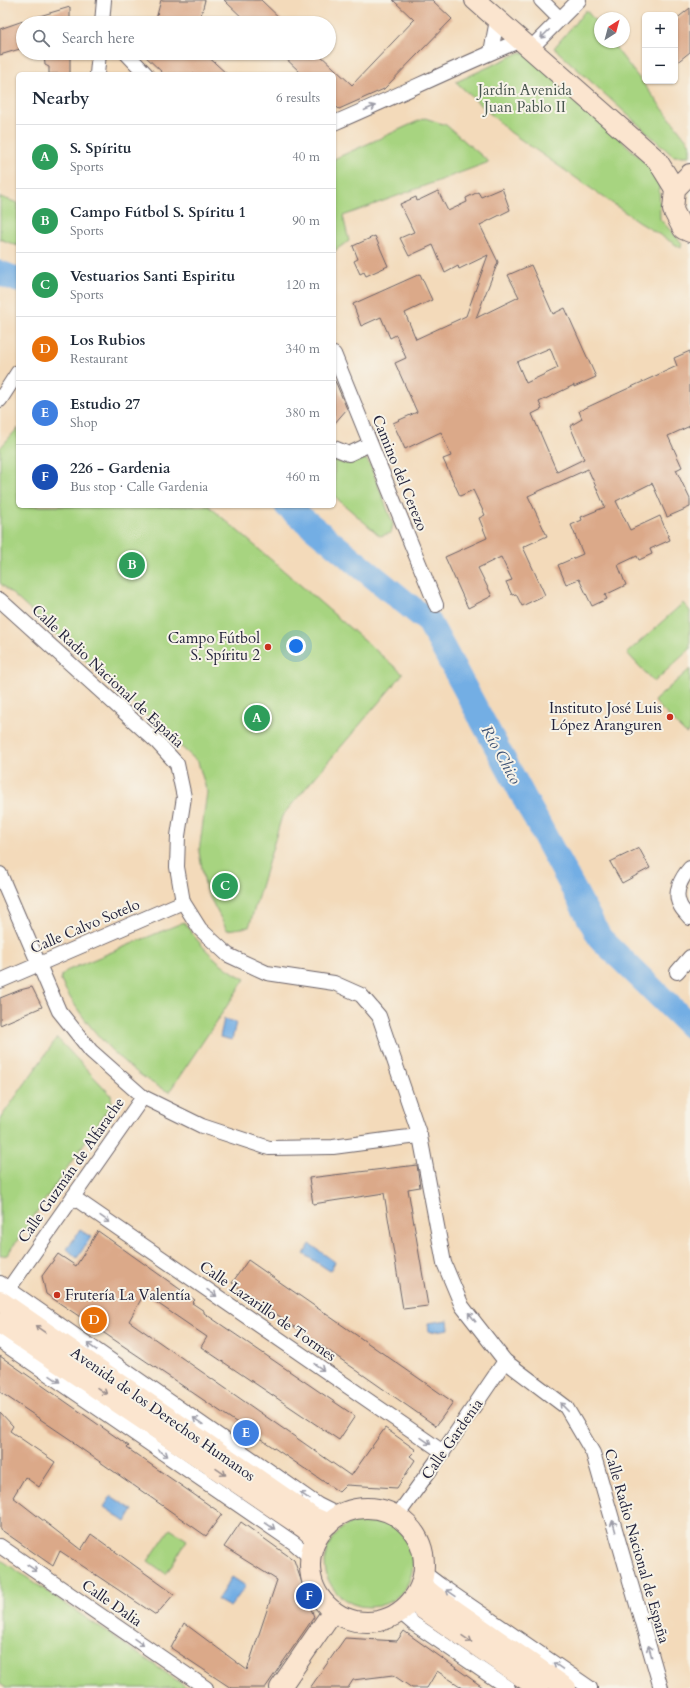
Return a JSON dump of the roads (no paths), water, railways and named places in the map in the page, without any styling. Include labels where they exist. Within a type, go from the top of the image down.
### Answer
[{"type":"main road","points":[[475,0],[657,160],[675,189],[673,210],[683,229],[690,232]]},
{"type":"main road","points":[[657,160],[690,174],[675,189]]},
{"type":"main road","name":"Avenida de los Derechos Humanos","points":[[2,1293],[312,1517],[323,1534]]},
{"type":"main road","name":"Avenida de los Derechos Humanos","points":[[0,1323],[304,1528],[323,1534]]},
{"type":"main road","points":[[368,1508],[383,1510],[397,1516],[410,1527],[419,1541],[424,1556],[415,1592],[384,1620],[367,1622],[349,1619],[333,1611],[322,1600],[314,1587],[310,1572],[323,1534],[353,1510],[368,1508]]},
{"type":"main road","points":[[415,1592],[423,1609],[538,1688]]},
{"type":"main road","points":[[415,1592],[433,1595],[566,1688]]},
{"type":"main road","points":[[280,1688],[333,1611]]},
{"type":"street","points":[[103,16],[104,0]]},
{"type":"street","points":[[540,0],[560,19]]},
{"type":"street","points":[[336,122],[398,96],[492,52],[526,44],[560,19],[579,0]]},
{"type":"street","points":[[492,52],[497,20]]},
{"type":"street","points":[[97,72],[98,60]]},
{"type":"street","points":[[133,60],[144,72]]},
{"type":"street","name":"Camino del Cerezo","points":[[336,359],[436,605]]},
{"type":"street","points":[[3,395],[16,375]]},
{"type":"street","points":[[336,449],[348,454],[370,444]]},
{"type":"street","name":"Calle Radio Nacional de España","points":[[0,600],[157,742],[176,764],[184,797],[178,836],[177,867],[183,902],[200,929],[228,955],[267,973],[334,983],[361,995],[379,1016],[420,1136],[444,1263],[462,1306],[505,1361],[566,1407],[593,1453],[661,1688]]},
{"type":"street","points":[[690,868],[684,876],[678,892],[680,905],[690,918]]},
{"type":"street","points":[[0,874],[59,1011],[86,1045],[143,1097],[202,1126],[268,1148],[333,1147],[420,1136]]},
{"type":"street","name":"Calle Calvo Sotelo","points":[[0,981],[183,902]]},
{"type":"street","points":[[677,972],[690,957]]},
{"type":"street","name":"Calle Guzmán de Alfarache","points":[[2,1293],[73,1197],[143,1097]]},
{"type":"street","name":"Calle Lazarillo de Tormes","points":[[73,1197],[443,1452]]},
{"type":"street","name":"Avenida de los Derechos Humanos","points":[[0,1341],[294,1542],[323,1534]]},
{"type":"street","name":"Calle Gardenia","points":[[397,1516],[505,1361]]},
{"type":"street","name":"Calle Dalia","points":[[0,1546],[206,1688]]},
{"type":"street","points":[[508,1688],[414,1624],[415,1592],[440,1585],[590,1688]]},
{"type":"water","points":[[224,1019],[236,1022],[232,1040],[220,1037]]},
{"type":"water","points":[[80,1230],[91,1237],[77,1258],[67,1249]]},
{"type":"water","points":[[310,1244],[335,1262],[330,1271],[304,1254]]},
{"type":"water","points":[[448,1320],[449,1329],[429,1332],[428,1323]]},
{"type":"water","points":[[111,1496],[133,1510],[126,1522],[104,1507]]},
{"type":"water","points":[[232,1577],[246,1586],[230,1607],[217,1600]]},
{"type":"waterway","name":"Río Chico","points":[[0,273],[16,279]]},
{"type":"waterway","name":"Río Chico","points":[[289,508],[429,622],[600,938],[690,1026]]},
{"type":"place","name":"Campo Fútbol S. Spíritu 1","points":[[132,565]]},
{"type":"place","name":"Campo Fútbol S. Spíritu 2","points":[[268,647]]},
{"type":"place","name":"Instituto José Luis López Aranguren","points":[[670,717]]},
{"type":"place","name":"S. Spíritu","points":[[257,718]]},
{"type":"place","name":"Vestuarios Santi Espiritu","points":[[225,886]]},
{"type":"place","name":"Frutería La Valentía","points":[[57,1295]]},
{"type":"place","name":"Los Rubios","points":[[94,1320]]},
{"type":"place","name":"Estudio 27","points":[[246,1433]]},
{"type":"place","name":"226 - Gardenia","points":[[309,1596]]},
{"type":"park label","name":"Jardín Avenida Juan Pablo II","points":[[525,98]]}]
